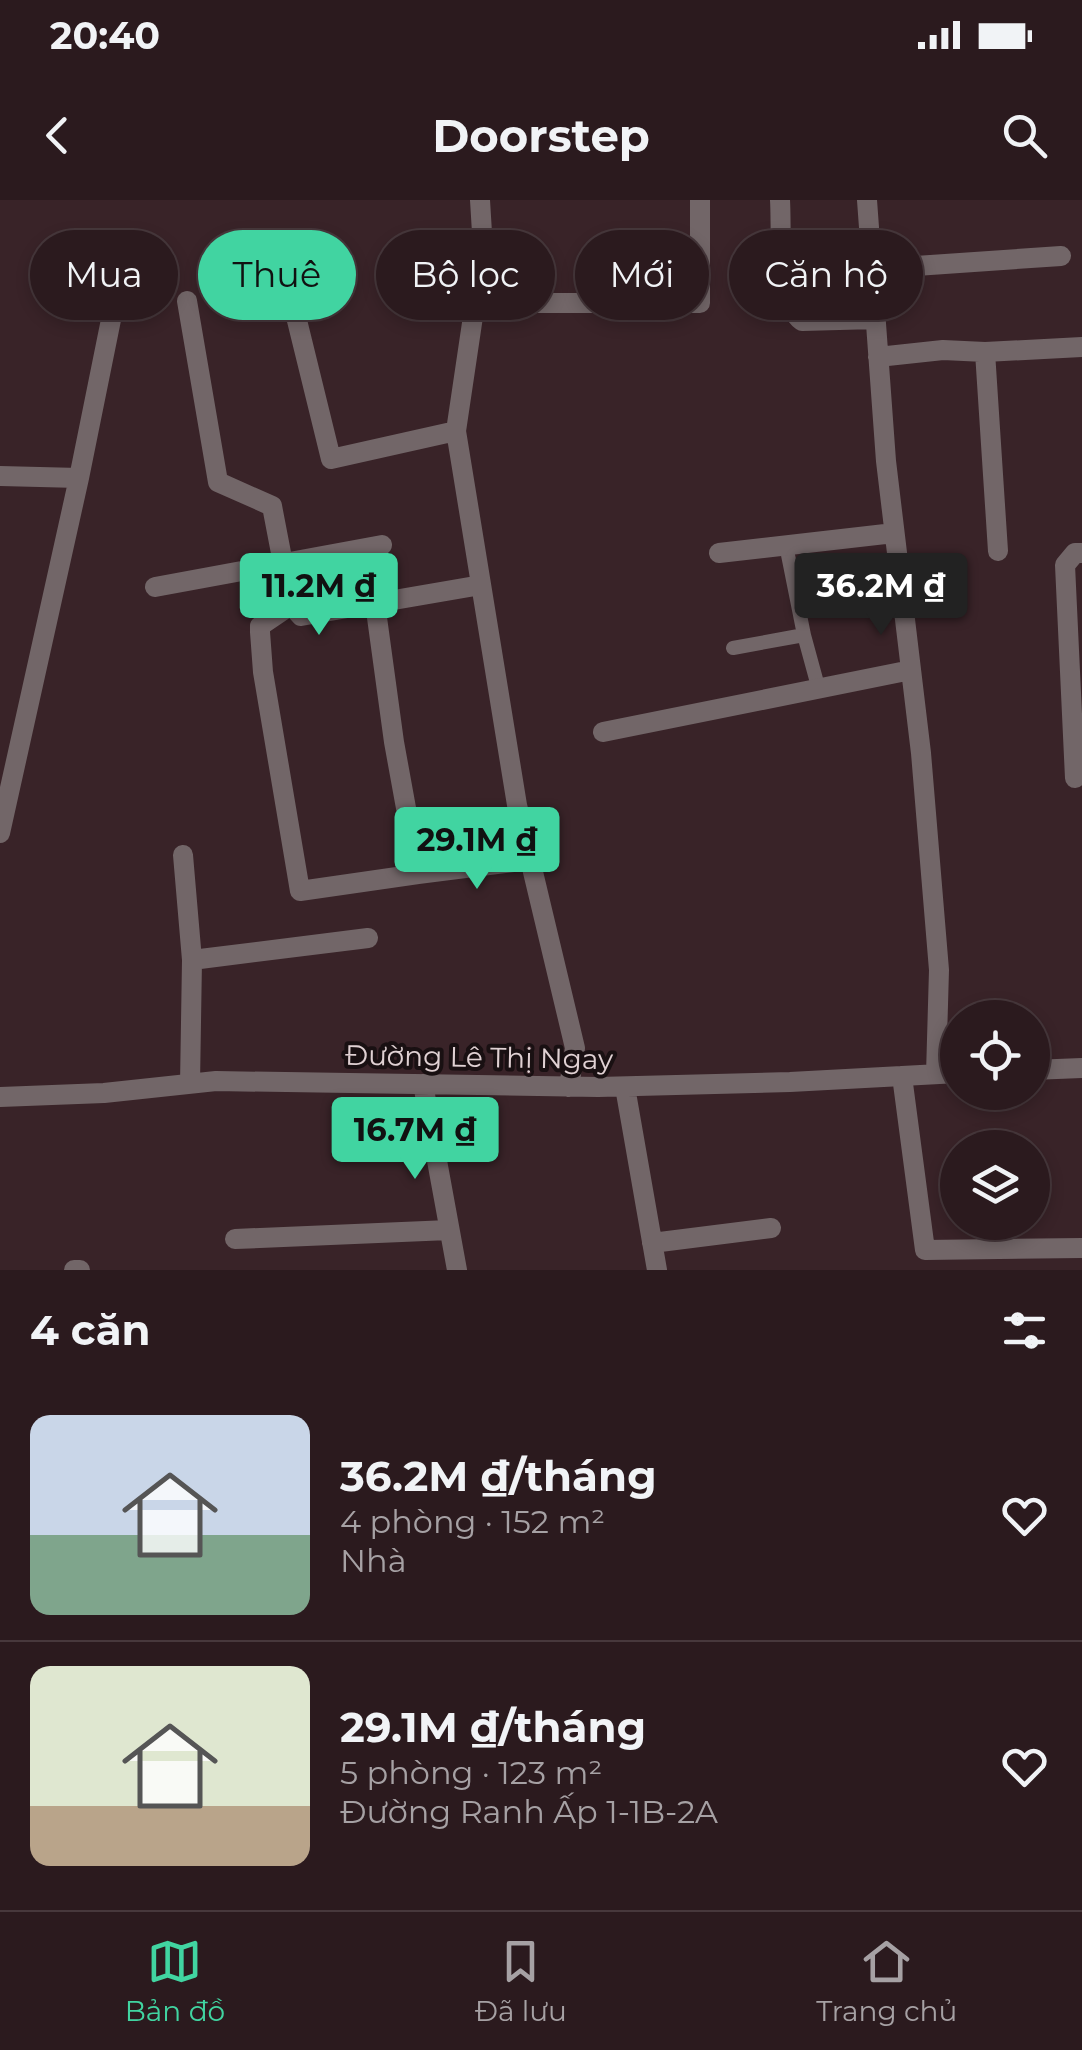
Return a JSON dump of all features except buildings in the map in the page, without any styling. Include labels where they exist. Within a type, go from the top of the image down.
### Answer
[{"type":"street","points":[[480,200],[482,230]]},
{"type":"street","points":[[555,303],[700,303],[700,200]]},
{"type":"street","points":[[780,200],[782,230]]},
{"type":"street","points":[[867,200],[869,230]]},
{"type":"street","points":[[923,265],[1060,256]]},
{"type":"street","points":[[187,301],[218,482],[272,506],[291,605],[301,616],[481,585]]},
{"type":"street","points":[[0,833],[111,320]]},
{"type":"street","points":[[297,320],[331,459],[456,431]]},
{"type":"street","points":[[474,320],[456,431],[517,805],[575,1048],[569,1087]]},
{"type":"street","points":[[801,320],[876,320],[941,1000]]},
{"type":"street","points":[[878,357],[943,350],[1082,347]]},
{"type":"street","points":[[985,352],[998,551]]},
{"type":"street","points":[[0,476],[79,478]]},
{"type":"street","points":[[719,552],[894,533]]},
{"type":"street","points":[[155,588],[382,545]]},
{"type":"street","points":[[1075,778],[1065,565],[1075,552],[1082,553]]},
{"type":"street","points":[[374,603],[418,874]]},
{"type":"street","points":[[291,605],[260,626],[260,632],[267,699],[300,891],[530,860]]},
{"type":"street","points":[[603,732],[911,670]]},
{"type":"street","points":[[183,856],[192,960],[190,1084]]},
{"type":"street","points":[[192,960],[368,938]]},
{"type":"street","points":[[1050,1069],[1082,1068]]},
{"type":"street","name":"Đường Lê Thị Ngay","points":[[0,1098],[104,1093],[216,1081],[624,1087],[940,1074]]},
{"type":"street","points":[[902,1076],[924,1260],[1082,1248]]},
{"type":"street","points":[[423,1084],[457,1270]]},
{"type":"street","points":[[624,1087],[657,1270]]},
{"type":"street","points":[[652,1243],[772,1228]]},
{"type":"street","points":[[235,1239],[448,1230]]},
{"type":"lane","points":[[786,545],[804,635],[820,690]]},
{"type":"lane","points":[[732,648],[804,635]]}]
